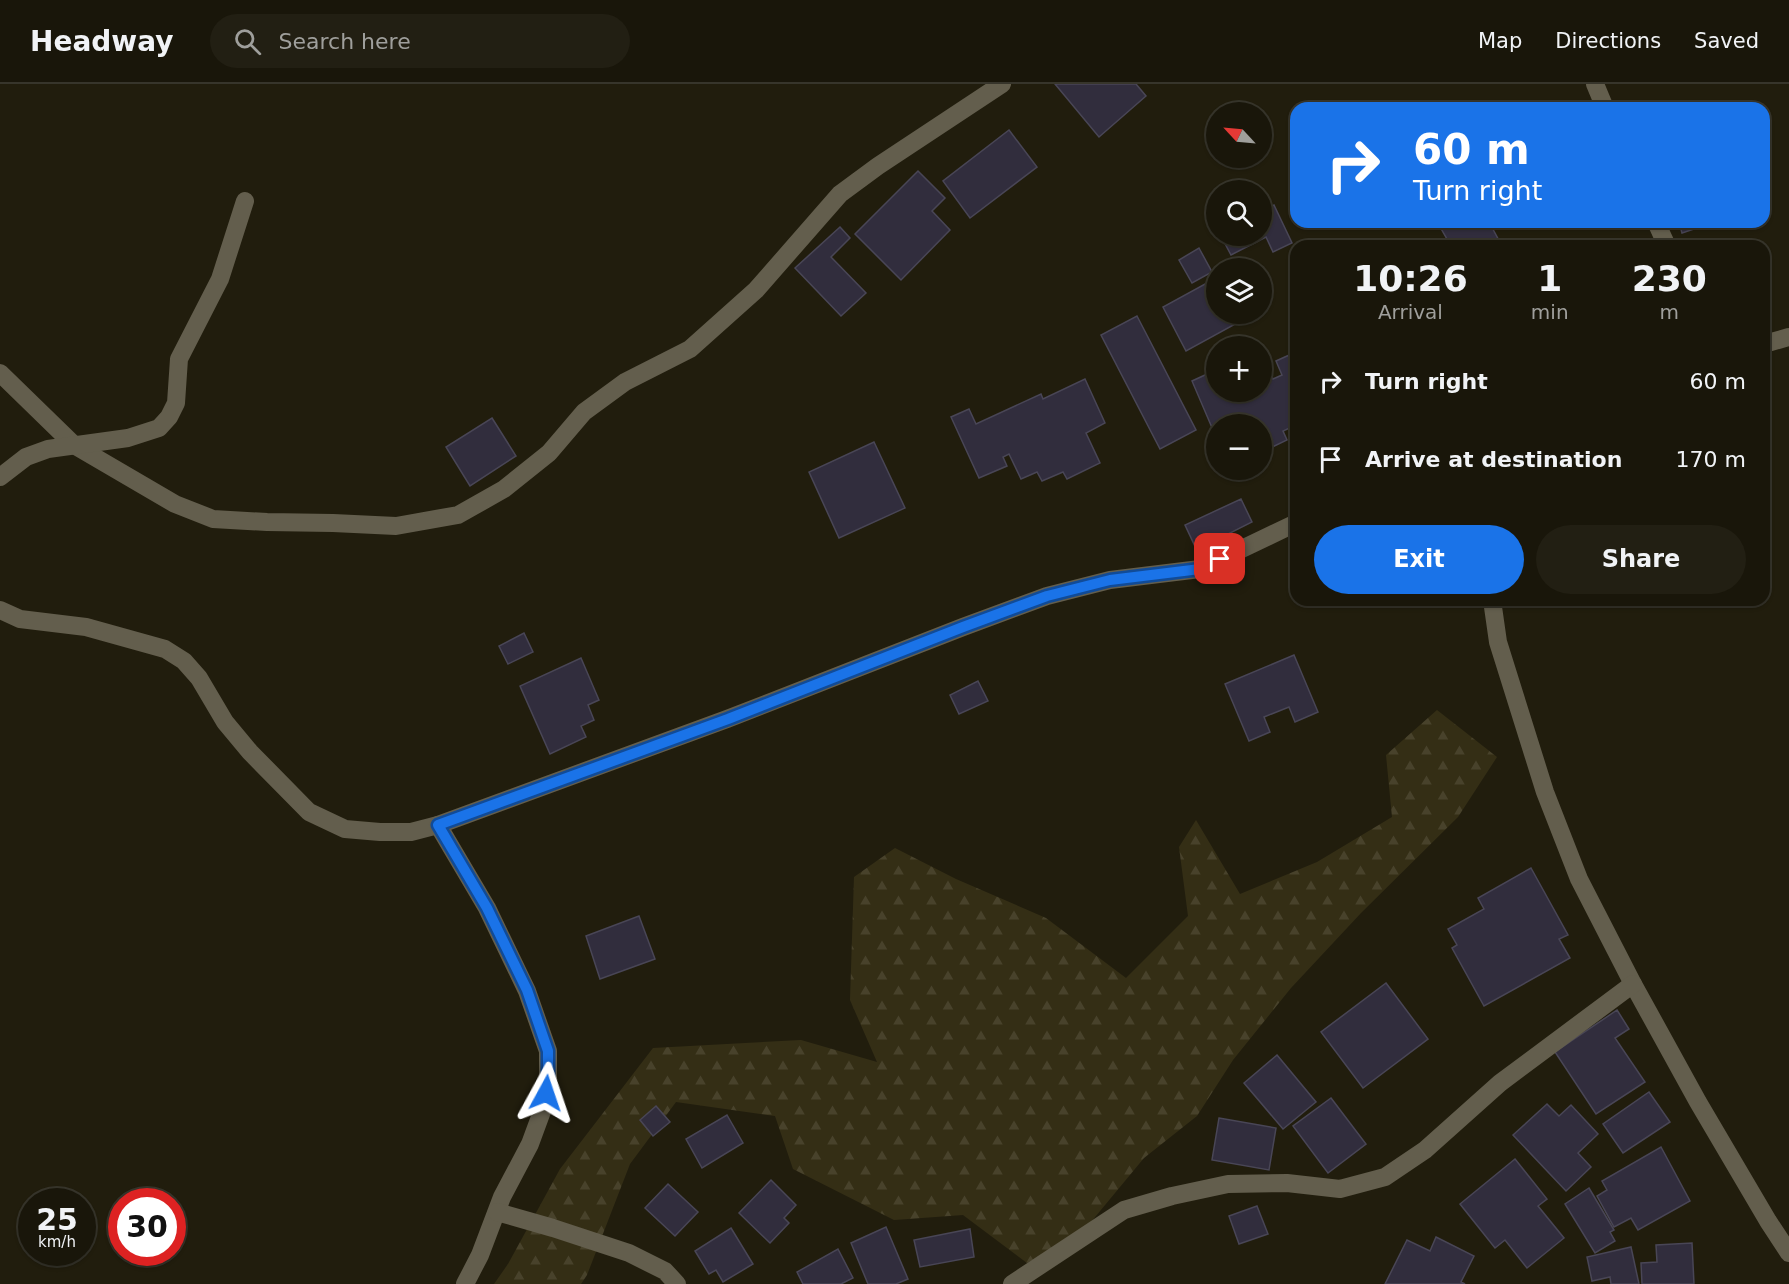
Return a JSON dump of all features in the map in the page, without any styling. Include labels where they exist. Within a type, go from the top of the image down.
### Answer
[{"type":"street","points":[[0,373],[74,445],[175,504],[213,519],[396,526],[458,515],[504,489],[549,453],[584,412],[624,382],[690,349],[756,290],[840,194],[878,166],[1002,84]]},
{"type":"street","points":[[1595,84],[1602,102]]},
{"type":"street","points":[[0,477],[26,457],[48,449],[128,438],[159,428],[169,417],[176,403],[179,358],[220,279],[245,201]]},
{"type":"street","points":[[1770,342],[1789,337]]},
{"type":"street","points":[[0,610],[20,619],[86,627],[165,649],[184,661],[199,678],[225,722],[250,752],[309,812],[345,829],[411,832],[438,825],[728,719],[1047,596],[1110,580],[1200,569],[1290,526]]},
{"type":"street","points":[[1492,606],[1498,642],[1545,792],[1579,879],[1698,1102],[1789,1253]]},
{"type":"street","points":[[438,825],[487,908],[527,990],[548,1051],[548,1079],[544,1106],[530,1144],[502,1197],[480,1255],[465,1284]]},
{"type":"street","points":[[1012,1284],[1124,1210],[1172,1196],[1228,1184],[1287,1183],[1340,1189],[1385,1177],[1425,1150],[1500,1083],[1633,984]]},
{"type":"street","points":[[497,1212],[553,1227],[629,1253],[665,1271],[677,1284]]},
{"type":"green space","points":[[1437,710],[1497,757],[1458,817],[1361,913],[1291,988],[1233,1060],[1197,1116],[1144,1158],[1081,1234],[1027,1263],[963,1215],[894,1220],[793,1169],[775,1116],[676,1102],[630,1164],[587,1275],[581,1284],[494,1284],[508,1264],[560,1169],[653,1048],[801,1040],[877,1062],[850,1000],[854,877],[895,848],[956,879],[1046,918],[1126,978],[1188,916],[1179,847],[1196,820],[1240,894],[1317,862],[1392,817],[1386,755]]},
{"type":"building","points":[[1055,84],[1136,84],[1146,96],[1099,137]]},
{"type":"building","points":[[1009,130],[1037,167],[970,218],[943,181]]},
{"type":"building","points":[[918,171],[945,198],[932,211],[950,230],[901,280],[855,234]]},
{"type":"building","points":[[1274,205],[1291,240],[1290,244],[1273,252],[1270,246],[1272,206]]},
{"type":"building","points":[[840,227],[850,238],[831,257],[866,293],[841,316],[795,268]]},
{"type":"building","points":[[1441,228],[1492,228],[1499,240],[1448,240]]},
{"type":"building","points":[[1681,228],[1697,228],[1682,233]]},
{"type":"building","points":[[1226,246],[1248,246],[1231,255]]},
{"type":"building","points":[[1199,248],[1206,261],[1206,275],[1192,283],[1179,260]]},
{"type":"building","points":[[1206,283],[1206,324],[1235,324],[1213,336],[1206,336],[1206,340],[1186,351],[1163,307]]},
{"type":"building","points":[[1137,316],[1196,430],[1160,449],[1101,335]]},
{"type":"building","points":[[1290,355],[1290,428],[1283,431],[1287,440],[1272,447],[1272,414],[1206,414],[1192,381],[1206,375],[1206,402],[1272,402],[1272,377],[1273,379],[1282,375],[1276,361]]},
{"type":"building","points":[[1085,379],[1105,423],[1086,433],[1100,463],[1067,479],[1063,472],[1042,481],[1037,472],[1021,479],[1009,454],[1003,457],[1007,466],[979,478],[951,417],[969,409],[976,424],[1041,394],[1043,399]]},
{"type":"building","points":[[492,418],[516,456],[470,486],[446,447]]},
{"type":"building","points":[[874,442],[905,508],[839,538],[809,472]]},
{"type":"building","points":[[1241,499],[1252,522],[1224,536],[1228,544],[1200,557],[1185,525]]},
{"type":"building","points":[[524,633],[533,652],[508,664],[499,646]]},
{"type":"building","points":[[1294,655],[1318,712],[1295,722],[1289,707],[1264,717],[1270,732],[1249,741],[1225,684]]},
{"type":"building","points":[[581,658],[599,700],[588,705],[594,720],[581,726],[586,737],[550,754],[520,686]]},
{"type":"building","points":[[978,681],[988,701],[959,714],[950,695]]},
{"type":"building","points":[[1531,868],[1568,935],[1559,939],[1570,958],[1484,1006],[1452,948],[1457,945],[1448,929],[1484,909],[1478,898]]},
{"type":"building","points":[[639,916],[655,959],[600,979],[586,936]]},
{"type":"building","points":[[1386,983],[1428,1039],[1363,1088],[1321,1032]]},
{"type":"building","points":[[1617,1010],[1629,1029],[1615,1038],[1645,1082],[1596,1114],[1555,1052]]},
{"type":"building","points":[[1277,1055],[1316,1102],[1283,1129],[1244,1083]]},
{"type":"building","points":[[1649,1092],[1670,1122],[1623,1153],[1603,1124]]},
{"type":"building","points":[[1331,1098],[1366,1144],[1328,1173],[1293,1126]]},
{"type":"building","points":[[1547,1104],[1559,1116],[1571,1105],[1598,1134],[1578,1153],[1591,1167],[1566,1191],[1513,1135]]},
{"type":"building","points":[[656,1106],[670,1122],[653,1136],[640,1120]]},
{"type":"building","points":[[727,1115],[743,1143],[702,1168],[686,1139]]},
{"type":"building","points":[[1219,1118],[1276,1128],[1269,1170],[1212,1160]]},
{"type":"building","points":[[1661,1147],[1690,1201],[1638,1230],[1631,1218],[1614,1227],[1597,1196],[1607,1190],[1602,1181]]},
{"type":"building","points":[[1515,1159],[1547,1199],[1538,1206],[1564,1238],[1527,1268],[1505,1240],[1495,1248],[1460,1204]]},
{"type":"building","points":[[771,1180],[796,1205],[784,1218],[789,1223],[770,1243],[739,1213]]},
{"type":"building","points":[[668,1184],[698,1212],[675,1236],[645,1208]]},
{"type":"building","points":[[1589,1188],[1614,1230],[1610,1232],[1615,1241],[1595,1253],[1565,1204]]},
{"type":"building","points":[[1257,1206],[1268,1234],[1239,1244],[1229,1216]]},
{"type":"building","points":[[886,1227],[908,1279],[896,1284],[868,1284],[851,1243]]},
{"type":"building","points":[[731,1228],[753,1264],[723,1282],[716,1270],[709,1274],[695,1251]]},
{"type":"building","points":[[970,1229],[974,1257],[920,1267],[914,1240]]},
{"type":"building","points":[[1436,1237],[1474,1256],[1461,1282],[1465,1284],[1385,1284],[1407,1240],[1430,1251]]},
{"type":"building","points":[[1692,1243],[1694,1284],[1642,1284],[1641,1263],[1657,1262],[1656,1245]]},
{"type":"building","points":[[1631,1247],[1639,1284],[1611,1284],[1610,1277],[1592,1281],[1587,1257]]},
{"type":"building","points":[[838,1249],[853,1278],[841,1284],[803,1284],[797,1272]]},
{"type":"route","points":[[546,1093],[548,1051],[527,990],[487,908],[438,825],[728,719],[1047,596],[1110,580],[1200,569],[1220,559]]}]
